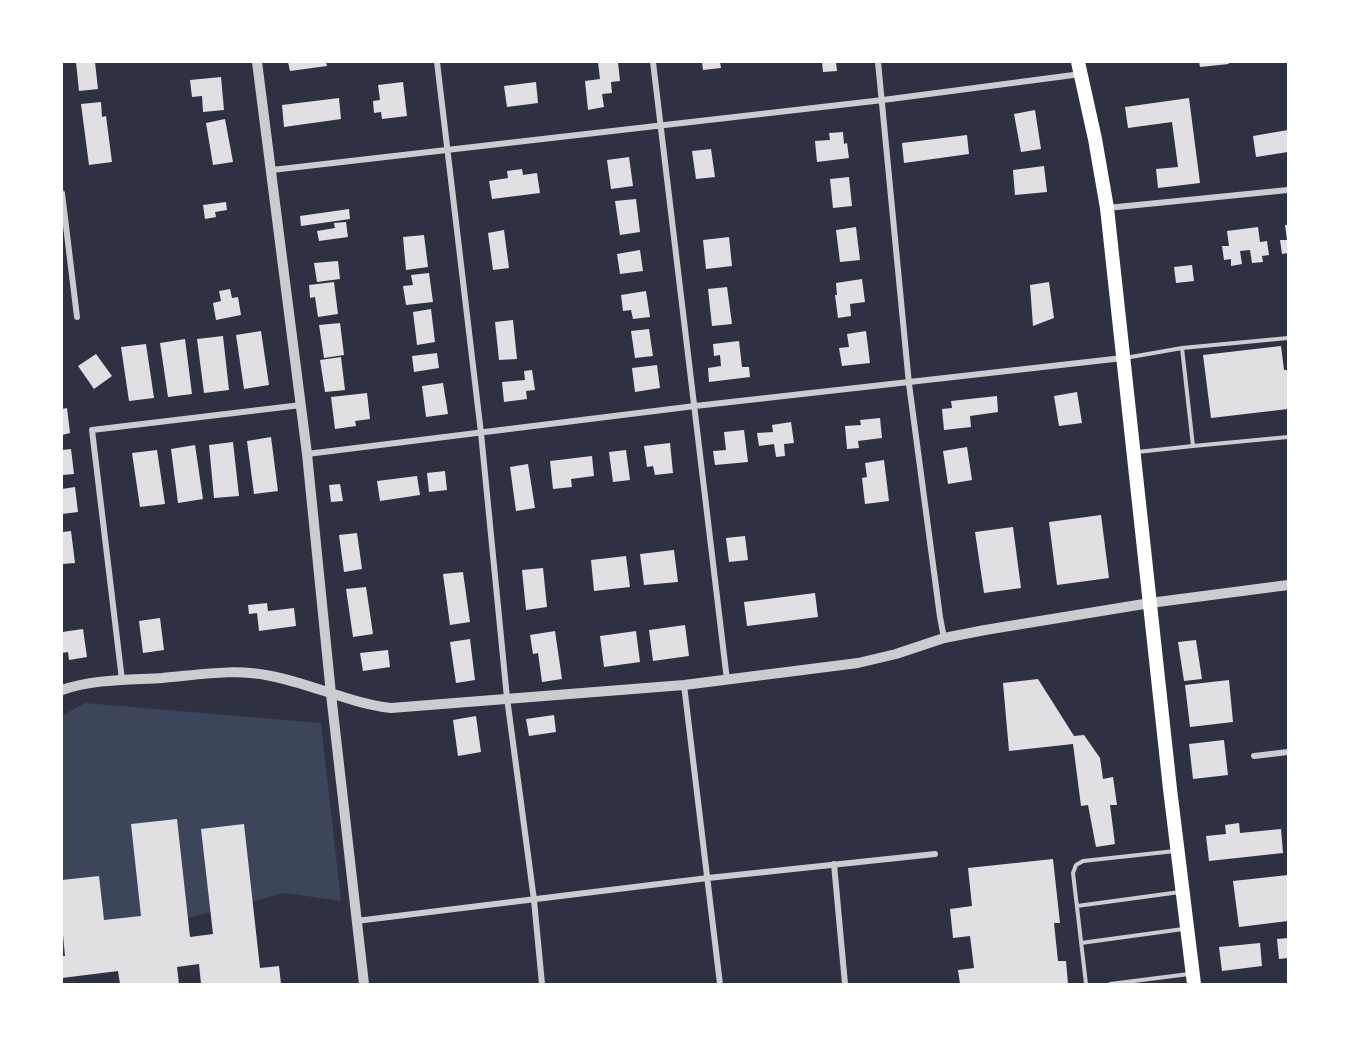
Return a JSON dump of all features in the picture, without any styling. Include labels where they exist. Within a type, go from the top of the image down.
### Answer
[{"type":"highway","points":[[1079,68],[1107,208],[1193,979]]},
{"type":"street","points":[[257,62],[307,454],[331,694],[364,984]]},
{"type":"street","points":[[437,62],[481,433],[507,698],[534,900],[542,984]]},
{"type":"street","points":[[653,62],[727,680]]},
{"type":"street","points":[[878,62],[884,99],[909,384],[944,638]]},
{"type":"street","points":[[272,170],[884,99],[1079,68]]},
{"type":"street","points":[[1107,208],[1288,190]]},
{"type":"street","points":[[62,193],[77,316]]},
{"type":"street","points":[[307,454],[695,406],[909,384],[1124,358]]},
{"type":"street","points":[[122,680],[92,430],[301,405]]},
{"type":"street","points":[[62,690],[74,686],[122,680],[239,672],[269,675],[299,682],[366,705],[391,708],[684,685],[858,663],[896,654],[944,638],[1150,603],[1288,585]]},
{"type":"street","points":[[684,685],[720,984]]},
{"type":"street","points":[[1254,756],[1288,752]]},
{"type":"street","points":[[356,921],[708,878],[935,854]]},
{"type":"street","points":[[834,864],[845,984]]},
{"type":"lane","points":[[1124,358],[1182,348],[1288,338]]},
{"type":"lane","points":[[1182,348],[1192,446]]},
{"type":"lane","points":[[1134,452],[1288,437]]},
{"type":"lane","points":[[1086,984],[1073,873],[1078,863],[1178,851]]},
{"type":"lane","points":[[1077,906],[1183,892]]},
{"type":"lane","points":[[1081,943],[1187,929]]},
{"type":"lane","points":[[1110,984],[1193,979]]},
{"type":"shaded area","points":[[85,703],[321,723],[341,901],[285,893],[62,950],[62,716]]},
{"type":"building","points":[[76,62],[95,62],[98,89],[79,91]]},
{"type":"building","points":[[288,62],[326,62],[327,66],[290,71]]},
{"type":"building","points":[[598,62],[618,62],[620,81],[611,82],[612,93],[602,94],[604,107],[588,110],[585,81],[600,79]]},
{"type":"building","points":[[702,62],[720,62],[721,68],[703,70]]},
{"type":"building","points":[[822,62],[836,62],[837,71],[823,72]]},
{"type":"building","points":[[1199,62],[1228,62],[1229,64],[1200,67]]},
{"type":"building","points":[[221,77],[224,110],[203,112],[202,96],[192,97],[190,80]]},
{"type":"building","points":[[403,82],[407,116],[382,119],[381,112],[374,113],[373,101],[380,100],[378,85]]},
{"type":"building","points":[[536,82],[538,103],[507,107],[504,86]]},
{"type":"building","points":[[339,98],[341,119],[284,127],[282,105]]},
{"type":"building","points":[[1189,98],[1200,183],[1158,188],[1156,169],[1178,167],[1172,122],[1128,128],[1125,107]]},
{"type":"building","points":[[101,102],[102,117],[106,116],[112,162],[89,165],[81,104]]},
{"type":"building","points":[[1035,110],[1041,149],[1021,152],[1014,114]]},
{"type":"building","points":[[225,119],[233,162],[213,165],[206,123]]},
{"type":"building","points":[[1288,130],[1288,152],[1256,157],[1253,136]]},
{"type":"building","points":[[843,132],[849,158],[817,162],[815,141],[830,140],[829,133]]},
{"type":"building","points":[[967,135],[969,154],[904,163],[902,143]]},
{"type":"building","points":[[711,149],[715,177],[696,179],[692,151]]},
{"type":"building","points":[[629,157],[633,186],[611,189],[607,160]]},
{"type":"building","points":[[1044,166],[1047,192],[1015,195],[1013,170]]},
{"type":"building","points":[[522,169],[523,175],[537,173],[540,193],[492,199],[489,181],[508,178],[507,171]]},
{"type":"building","points":[[849,177],[852,206],[833,208],[830,179]]},
{"type":"building","points":[[636,199],[640,232],[620,235],[615,201]]},
{"type":"building","points":[[226,202],[227,210],[215,212],[216,217],[205,219],[203,205]]},
{"type":"building","points":[[349,209],[350,219],[301,226],[300,216]]},
{"type":"building","points":[[346,222],[348,237],[319,241],[317,231],[335,228],[334,223]]},
{"type":"building","points":[[1285,225],[1288,225],[1288,253],[1282,254],[1280,240],[1287,240]]},
{"type":"building","points":[[856,227],[860,260],[840,262],[836,230]]},
{"type":"building","points":[[1258,227],[1260,242],[1267,241],[1269,255],[1262,256],[1263,262],[1252,263],[1250,250],[1240,251],[1242,264],[1231,266],[1231,259],[1224,260],[1222,246],[1229,246],[1227,231]]},
{"type":"building","points":[[504,230],[509,268],[493,270],[488,233]]},
{"type":"building","points":[[424,235],[428,267],[406,270],[403,237]]},
{"type":"building","points":[[729,237],[732,266],[706,269],[703,240]]},
{"type":"building","points":[[640,250],[643,271],[620,274],[617,254]]},
{"type":"building","points":[[338,261],[340,279],[317,282],[314,263]]},
{"type":"building","points":[[1192,265],[1194,281],[1176,283],[1174,267]]},
{"type":"building","points":[[429,273],[433,302],[406,305],[403,286],[413,285],[411,275]]},
{"type":"building","points":[[862,279],[865,302],[850,304],[851,316],[838,318],[836,283]]},
{"type":"building","points":[[334,282],[338,314],[318,317],[315,297],[310,298],[309,285]]},
{"type":"building","points":[[1049,282],[1054,318],[1033,326],[1030,285]]},
{"type":"building","points":[[727,287],[732,324],[712,326],[708,289]]},
{"type":"building","points":[[230,289],[232,298],[238,297],[241,315],[216,320],[213,303],[221,301],[219,291]]},
{"type":"building","points":[[646,291],[650,317],[633,319],[631,310],[623,311],[621,295]]},
{"type":"building","points":[[431,309],[435,342],[417,345],[413,312]]},
{"type":"building","points":[[513,320],[517,359],[499,360],[495,322]]},
{"type":"building","points":[[340,323],[344,355],[324,358],[319,325]]},
{"type":"building","points":[[649,329],[653,356],[635,358],[631,331]]},
{"type":"building","points":[[261,331],[269,385],[244,389],[236,335]]},
{"type":"building","points":[[866,331],[870,363],[842,366],[839,348],[849,347],[847,334]]},
{"type":"building","points":[[223,336],[229,390],[204,393],[197,339]]},
{"type":"building","points":[[185,339],[192,394],[168,397],[160,343]]},
{"type":"building","points":[[739,341],[742,367],[749,367],[750,377],[709,382],[708,368],[721,366],[720,355],[714,356],[713,344]]},
{"type":"building","points":[[146,344],[154,398],[129,401],[121,347]]},
{"type":"building","points":[[1281,346],[1284,370],[1288,370],[1288,409],[1211,418],[1203,355]]},
{"type":"building","points":[[437,353],[439,368],[414,372],[412,356]]},
{"type":"building","points":[[96,354],[112,376],[94,389],[78,366]]},
{"type":"building","points":[[341,357],[345,390],[325,392],[320,360]]},
{"type":"building","points":[[657,365],[660,388],[635,392],[632,368]]},
{"type":"building","points":[[532,370],[535,390],[526,391],[527,399],[504,402],[502,382],[525,380],[524,371]]},
{"type":"building","points":[[443,383],[448,414],[426,417],[422,386]]},
{"type":"building","points":[[1077,392],[1082,423],[1059,426],[1054,396]]},
{"type":"building","points":[[367,393],[370,419],[355,421],[356,426],[335,429],[331,397]]},
{"type":"building","points":[[997,396],[998,412],[970,416],[971,427],[944,430],[942,409],[952,408],[951,401]]},
{"type":"building","points":[[67,408],[70,433],[62,435],[62,409]]},
{"type":"building","points":[[880,418],[882,438],[858,441],[859,448],[847,449],[845,426],[861,425],[860,420]]},
{"type":"building","points":[[791,422],[794,443],[784,444],[785,456],[776,457],[774,444],[759,446],[757,433],[773,432],[772,425]]},
{"type":"building","points":[[744,430],[748,462],[715,465],[713,451],[726,450],[724,432]]},
{"type":"building","points":[[271,437],[278,491],[254,494],[247,441]]},
{"type":"building","points":[[233,442],[239,496],[214,498],[209,445]]},
{"type":"building","points":[[670,443],[673,473],[655,475],[653,466],[647,467],[644,446]]},
{"type":"building","points":[[195,445],[203,499],[178,503],[171,449]]},
{"type":"building","points":[[967,447],[972,480],[948,484],[943,451]]},
{"type":"building","points":[[71,449],[74,474],[62,475],[62,450]]},
{"type":"building","points":[[157,450],[165,504],[140,507],[132,453]]},
{"type":"building","points":[[626,450],[630,480],[613,482],[609,452]]},
{"type":"building","points":[[592,456],[594,476],[571,479],[572,487],[553,489],[550,461]]},
{"type":"building","points":[[884,460],[889,501],[865,504],[862,478],[867,477],[865,463]]},
{"type":"building","points":[[528,464],[535,508],[516,511],[510,467]]},
{"type":"building","points":[[445,471],[447,490],[429,492],[427,473]]},
{"type":"building","points":[[417,476],[420,495],[380,501],[377,481]]},
{"type":"building","points":[[340,484],[343,501],[331,502],[329,485]]},
{"type":"building","points":[[75,487],[78,512],[62,514],[62,489]]},
{"type":"building","points":[[1101,515],[1109,578],[1057,585],[1049,522]]},
{"type":"building","points":[[1013,527],[1021,588],[984,593],[975,532]]},
{"type":"building","points":[[71,531],[75,563],[62,564],[62,532]]},
{"type":"building","points":[[357,533],[362,569],[344,572],[339,535]]},
{"type":"building","points":[[745,536],[748,560],[729,562],[726,538]]},
{"type":"building","points":[[674,550],[678,582],[644,585],[640,554]]},
{"type":"building","points":[[626,556],[630,587],[594,591],[591,560]]},
{"type":"building","points":[[543,568],[547,607],[526,610],[522,570]]},
{"type":"building","points":[[463,572],[470,622],[450,625],[443,574]]},
{"type":"building","points":[[366,587],[373,634],[353,637],[346,589]]},
{"type":"building","points":[[815,593],[818,617],[747,626],[744,602]]},
{"type":"building","points":[[267,603],[268,611],[294,608],[296,626],[259,631],[257,613],[249,614],[248,605]]},
{"type":"building","points":[[160,618],[164,650],[143,653],[139,621]]},
{"type":"building","points":[[685,625],[689,656],[653,661],[649,630]]},
{"type":"building","points":[[83,629],[87,657],[69,660],[68,652],[62,653],[62,632]]},
{"type":"building","points":[[555,631],[562,679],[542,682],[538,653],[533,654],[530,635]]},
{"type":"building","points":[[636,631],[640,662],[604,667],[600,636]]},
{"type":"building","points":[[470,639],[475,680],[456,683],[450,642]]},
{"type":"building","points":[[1196,640],[1202,679],[1184,681],[1178,642]]},
{"type":"building","points":[[388,650],[390,667],[363,671],[360,653]]},
{"type":"building","points":[[1038,679],[1074,736],[1084,735],[1100,758],[1103,779],[1113,777],[1117,805],[1110,805],[1115,844],[1096,847],[1088,805],[1081,806],[1073,744],[1009,751],[1003,683]]},
{"type":"building","points":[[1229,680],[1233,722],[1190,727],[1185,685]]},
{"type":"building","points":[[554,715],[556,732],[529,736],[526,719]]},
{"type":"building","points":[[476,716],[481,752],[458,756],[453,720]]},
{"type":"building","points":[[1224,740],[1228,775],[1193,779],[1189,744]]},
{"type":"building","points":[[177,819],[190,937],[213,934],[201,829],[244,824],[260,968],[279,966],[281,984],[201,984],[199,964],[177,967],[179,984],[120,984],[118,971],[62,978],[62,956],[65,956],[62,880],[99,876],[104,920],[141,916],[131,824]]},
{"type":"building","points":[[1239,823],[1240,833],[1281,829],[1283,853],[1209,861],[1206,836],[1226,834],[1225,825]]},
{"type":"building","points":[[1053,859],[1060,923],[1054,923],[1058,961],[1066,961],[1068,984],[960,984],[958,970],[974,968],[970,936],[953,938],[950,909],[972,906],[968,868]]},
{"type":"building","points":[[1288,875],[1288,921],[1239,927],[1233,881]]},
{"type":"building","points":[[1288,938],[1288,958],[1279,959],[1277,939]]},
{"type":"building","points":[[1260,943],[1262,966],[1222,971],[1219,947]]}]
